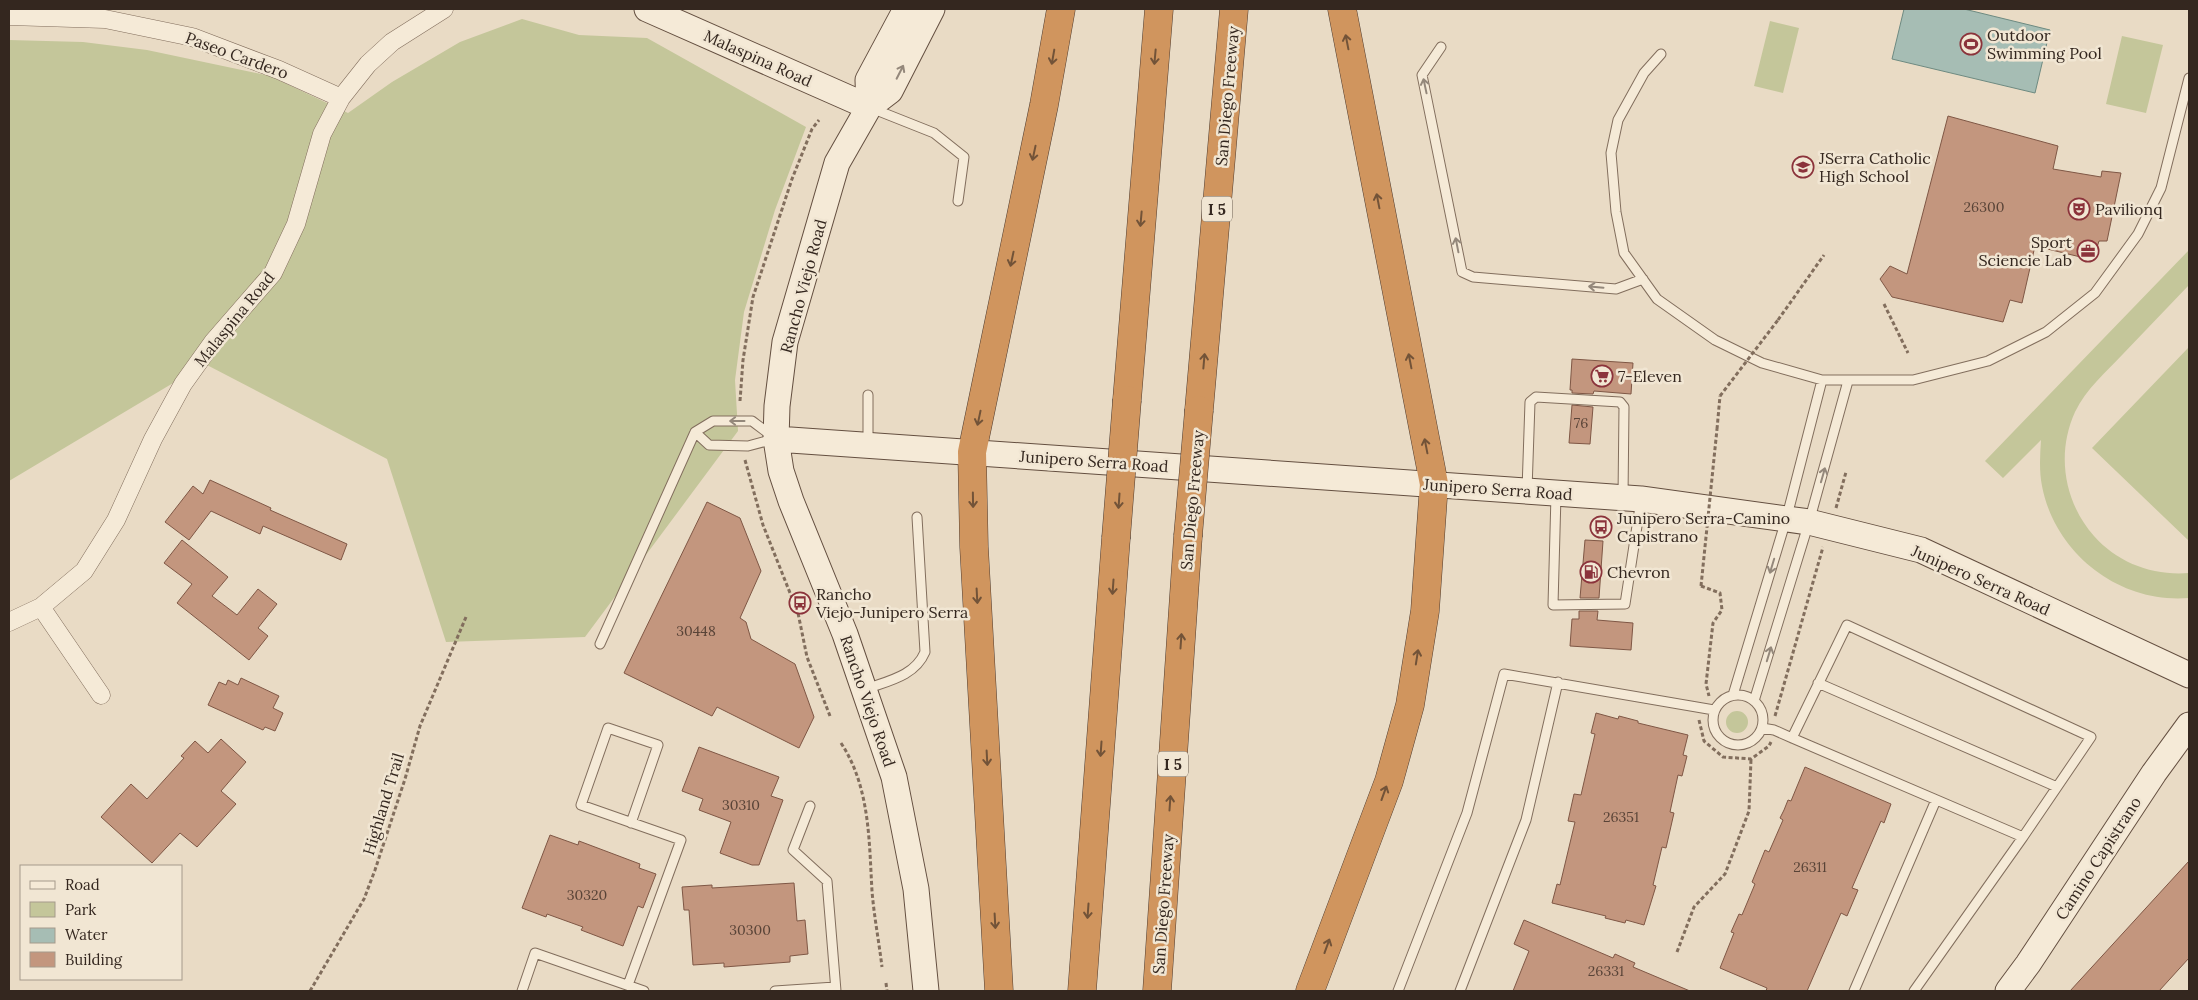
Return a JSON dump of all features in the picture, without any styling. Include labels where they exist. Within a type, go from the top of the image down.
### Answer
[{"type":"highway","points":[[999,991],[974,547],[972,452],[1044,105],[1061,9]]},
{"type":"highway","points":[[1082,991],[1116,538],[1159,9]]},
{"type":"highway","name":"San Diego Freeway","points":[[1157,991],[1188,536],[1234,9]]},
{"type":"highway","points":[[1310,991],[1388,782],[1410,706],[1424,611],[1434,484],[1342,9]]},
{"type":"main road","name":"Malaspina Road","points":[[648,9],[869,107]]},
{"type":"main road","points":[[869,107],[868,80],[906,9]]},
{"type":"main road","name":"Rancho Viejo Road","points":[[926,991],[916,889],[894,777],[866,689],[791,501],[781,471],[776,439],[777,406],[786,342],[837,163],[869,107],[890,91],[932,9]]},
{"type":"main road","name":"Junipero Serra Road","points":[[776,439],[1632,498],[1798,521],[1921,550],[2189,675]]},
{"type":"main road","name":"Camino Capistrano","points":[[2008,991],[2028,964],[2154,773],[2189,725]]},
{"type":"street","name":"Malaspina Road","points":[[9,622],[41,607],[84,571],[116,520],[153,439],[183,384],[213,342],[273,273],[296,224],[322,134],[342,98],[368,64],[392,42],[444,9]]},
{"type":"street","name":"Paseo Cardero","points":[[9,16],[106,19],[192,37],[279,70],[342,98]]},
{"type":"street","points":[[41,607],[100,695]]},
{"type":"lane","points":[[1441,47],[1422,75],[1462,272],[1473,277],[1616,289],[1643,280]]},
{"type":"lane","points":[[1661,54],[1644,73],[1618,120],[1611,153],[1616,212],[1624,254],[1657,299],[1715,340],[1762,363],[1822,380],[1913,380],[1988,361],[2046,332],[2095,293],[2138,234],[2161,188],[2189,78]]},
{"type":"lane","points":[[869,107],[934,133],[964,157],[958,201]]},
{"type":"lane","points":[[1754,701],[1798,521],[1822,380]]},
{"type":"lane","points":[[1734,695],[1848,381]]},
{"type":"lane","points":[[868,395],[868,445]]},
{"type":"lane","points":[[1527,491],[1530,402],[1532,399],[1536,397],[1620,402],[1624,407],[1632,498],[1625,604],[1553,606],[1556,493]]},
{"type":"lane","points":[[600,644],[695,432],[713,421],[752,421],[776,439]]},
{"type":"lane","points":[[695,432],[709,445],[748,446],[776,439]]},
{"type":"lane","points":[[866,689],[901,676],[915,668],[924,652],[917,517]]},
{"type":"lane","points":[[1792,738],[1847,626],[2091,737],[1914,991]]},
{"type":"lane","points":[[1398,991],[1467,813],[1504,674],[1714,710]]},
{"type":"lane","points":[[1460,991],[1526,820],[1558,682]]},
{"type":"lane","points":[[1818,683],[2056,787]]},
{"type":"lane","points":[[1734,695],[1745,696],[1754,701],[1760,709],[1763,718],[1762,728],[1756,738],[1746,744],[1734,745],[1723,741],[1716,732],[1712,721],[1714,710],[1722,700],[1734,695]]},
{"type":"lane","points":[[628,985],[681,840],[631,823],[581,805],[608,728],[658,746],[631,823]]},
{"type":"lane","points":[[1762,728],[1774,730],[2023,837]]},
{"type":"lane","points":[[1854,991],[1936,800]]},
{"type":"lane","points":[[775,991],[835,989],[827,881],[793,850],[810,806]]},
{"type":"lane","points":[[522,991],[535,953],[644,991]]},
{"type":"path","points":[[740,401],[743,353],[753,297],[792,179],[812,129],[819,120]]},
{"type":"path","points":[[1701,586],[1720,396],[1778,320],[1824,255]]},
{"type":"path","points":[[1884,304],[1908,353]]},
{"type":"path","points":[[745,460],[762,525],[798,613],[809,663],[830,716]]},
{"type":"path","name":"Highland Trail","points":[[310,991],[364,899],[405,779],[420,726],[466,617]]},
{"type":"path","points":[[841,743],[852,759],[869,827],[872,891],[882,967]]},
{"type":"path","points":[[1677,952],[1694,908],[1725,874],[1749,811],[1751,759]]},
{"type":"path","points":[[886,982],[887,991]]},
{"type":"green space","points":[[522,19],[579,35],[647,38],[806,127],[775,210],[744,312],[735,380],[738,431],[585,637],[446,642],[387,459],[205,364],[9,481],[9,40],[83,42],[147,50],[270,76],[348,113],[392,82],[460,42]]},
{"type":"green space","points":[[1770,21],[1799,28],[1783,93],[1754,86]]},
{"type":"green space","points":[[2122,36],[2163,45],[2146,113],[2106,104]]},
{"type":"green space","points":[[2189,250],[2189,285],[2091,388],[2075,412],[2066,444],[2066,477],[2070,493],[2084,523],[2094,536],[2114,554],[2137,566],[2162,572],[2189,573],[2189,598],[2163,598],[2139,593],[2116,583],[2094,570],[2076,553],[2061,533],[2049,511],[2041,480],[2041,440],[2003,478],[1985,461]]},
{"type":"green space","points":[[2189,347],[2189,541],[2092,448]]},
{"type":"green space","points":[[1737,711],[1745,714],[1748,722],[1745,730],[1737,733],[1729,730],[1726,722],[1729,714]]},
{"type":"water","name":"Outdoor Swimming Pool","points":[[1904,9],[1964,9],[2050,30],[2035,93],[1892,59]]},
{"type":"building","points":[[1948,116],[2058,146],[2053,169],[2101,177],[2102,171],[2121,173],[2107,241],[2099,241],[2093,260],[2035,246],[2022,303],[2010,300],[2003,322],[1892,297],[1880,279],[1890,266],[1907,274]]},
{"type":"building","name":"7-Eleven","points":[[1572,359],[1633,363],[1631,394],[1594,391],[1593,394],[1572,393],[1572,390],[1570,390]]},
{"type":"building","points":[[1572,405],[1593,407],[1590,444],[1569,443]]},
{"type":"building","points":[[210,480],[271,508],[270,510],[347,544],[341,560],[263,526],[260,534],[211,511],[189,540],[165,522],[193,486],[203,494]]},
{"type":"building","points":[[707,502],[740,518],[761,571],[740,618],[746,622],[751,639],[795,664],[814,717],[799,748],[717,707],[712,716],[624,673]]},
{"type":"building","points":[[182,540],[228,577],[212,596],[237,615],[258,589],[277,604],[258,628],[268,636],[249,660],[177,603],[192,584],[164,563]]},
{"type":"building","name":"Chevron","points":[[1585,540],[1603,541],[1599,598],[1580,598]]},
{"type":"building","points":[[1579,611],[1598,611],[1597,620],[1633,623],[1631,650],[1570,646],[1572,619],[1579,619]]},
{"type":"building","points":[[241,678],[279,696],[273,708],[283,713],[275,731],[265,727],[263,730],[208,705],[219,682],[226,685],[228,680],[238,685]]},
{"type":"building","points":[[1596,713],[1618,719],[1619,716],[1638,721],[1638,723],[1688,735],[1683,755],[1687,756],[1682,776],[1678,775],[1670,812],[1674,813],[1666,848],[1662,847],[1653,885],[1656,886],[1644,925],[1626,920],[1625,923],[1605,918],[1606,916],[1552,903],[1557,884],[1560,885],[1575,822],[1568,821],[1574,794],[1581,795],[1595,734],[1591,733]]},
{"type":"building","points":[[221,739],[246,762],[221,791],[236,804],[197,847],[180,833],[152,863],[101,817],[131,784],[147,799],[184,758],[181,756],[195,741],[208,753]]},
{"type":"building","points":[[699,747],[779,777],[771,796],[783,800],[759,865],[752,865],[720,853],[731,822],[699,810],[703,799],[682,791]]},
{"type":"building","points":[[1805,767],[1891,804],[1884,823],[1881,821],[1852,888],[1858,890],[1847,916],[1841,913],[1807,991],[1766,991],[1767,988],[1720,968],[1734,933],[1731,932],[1739,914],[1742,915],[1755,884],[1752,882],[1765,850],[1769,852],[1783,820],[1780,818],[1788,800],[1791,801]]},
{"type":"building","points":[[550,835],[578,845],[579,841],[640,864],[639,868],[656,874],[643,908],[638,906],[623,946],[581,930],[583,927],[547,914],[546,917],[522,908]]},
{"type":"building","points":[[2189,861],[2189,958],[2159,991],[2070,991]]},
{"type":"building","points":[[794,883],[797,921],[805,920],[808,954],[790,956],[790,962],[724,967],[724,963],[693,965],[689,910],[684,910],[682,887],[712,885],[712,888]]},
{"type":"building","points":[[1524,920],[1613,958],[1615,954],[1635,963],[1633,967],[1690,991],[1513,991],[1529,951],[1514,944]]},
{"type":"place","name":"Outdoor Swimming Pool","points":[[1971,44]]},
{"type":"place","name":"JSerra Catholic High School","points":[[1803,167]]},
{"type":"place","name":"Pavilionq","points":[[2079,209]]},
{"type":"place","name":"Sport Sciencie Lab","points":[[2088,251]]},
{"type":"place","name":"7-Eleven","points":[[1602,376]]},
{"type":"place","name":"Junipero Serra-Camino Capistrano","points":[[1601,527]]},
{"type":"place","name":"Chevron","points":[[1591,572]]},
{"type":"place","name":"Rancho Viejo-Junipero Serra","points":[[800,603]]}]
